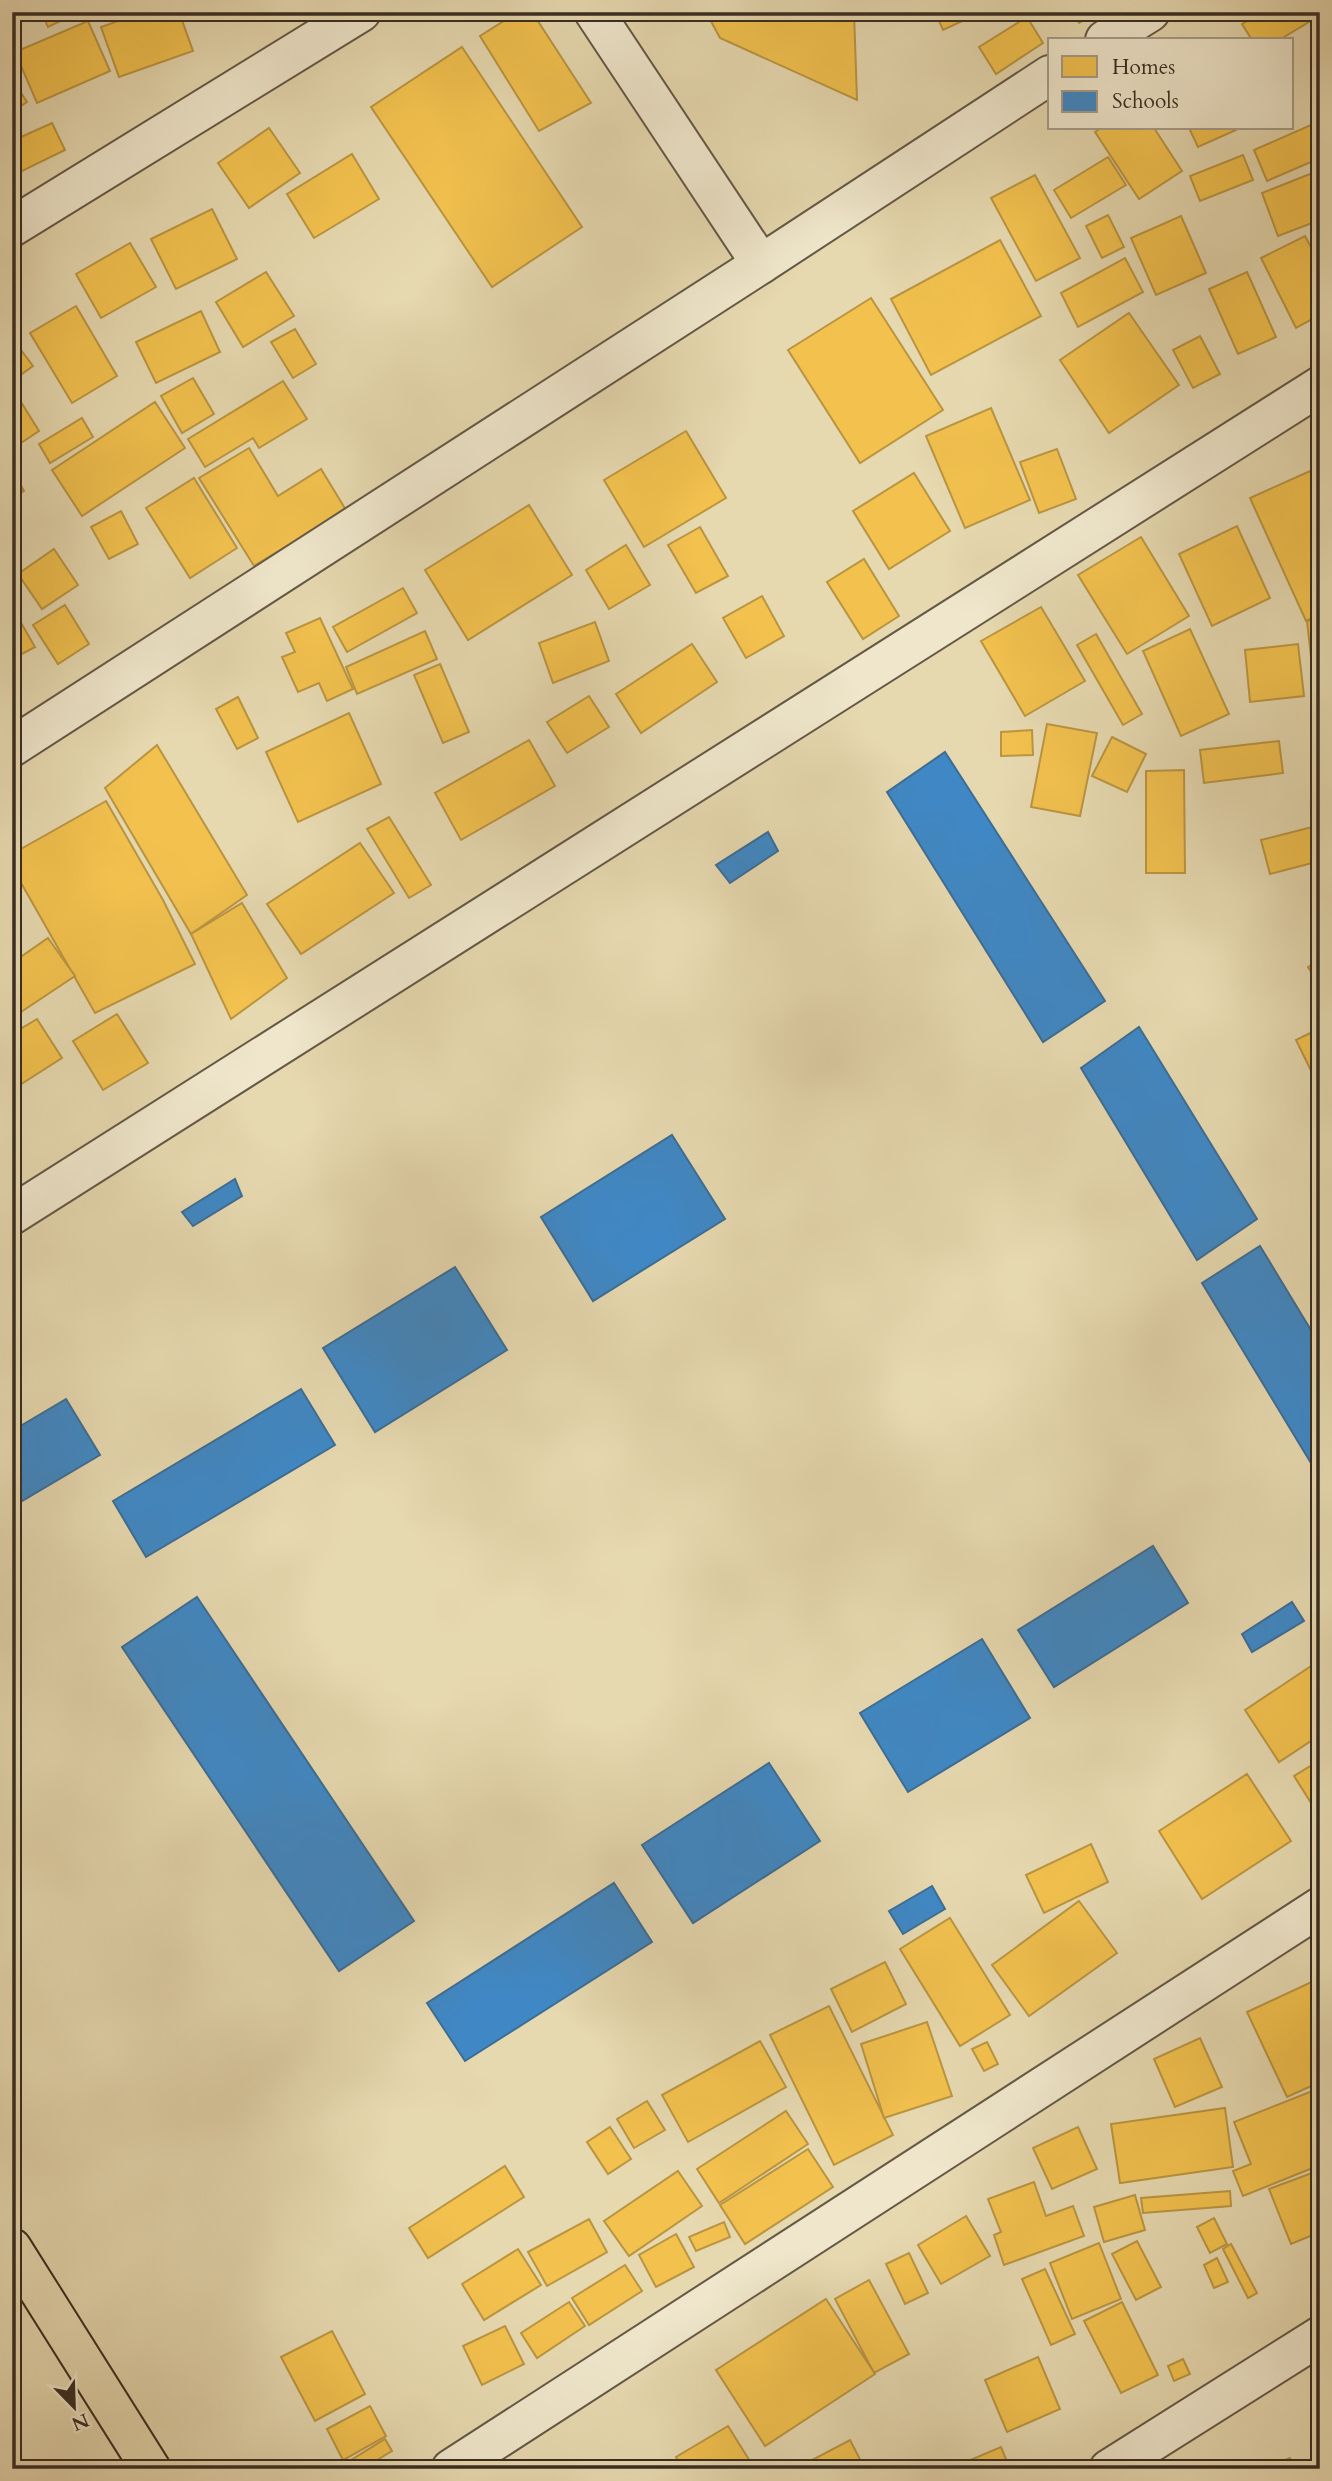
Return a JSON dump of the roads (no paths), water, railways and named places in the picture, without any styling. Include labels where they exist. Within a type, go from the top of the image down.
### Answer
[{"type":"main road","points":[[12,2248],[150,2469]]},
{"type":"street","points":[[12,227],[361,12]]},
{"type":"street","points":[[594,12],[761,264]]},
{"type":"street","points":[[1108,38],[1150,12]]},
{"type":"street","points":[[12,747],[1048,76]]},
{"type":"street","points":[[12,1215],[1320,386]]},
{"type":"street","points":[[451,2469],[1320,1907]]},
{"type":"street","points":[[1109,2469],[1320,2336]]}]
